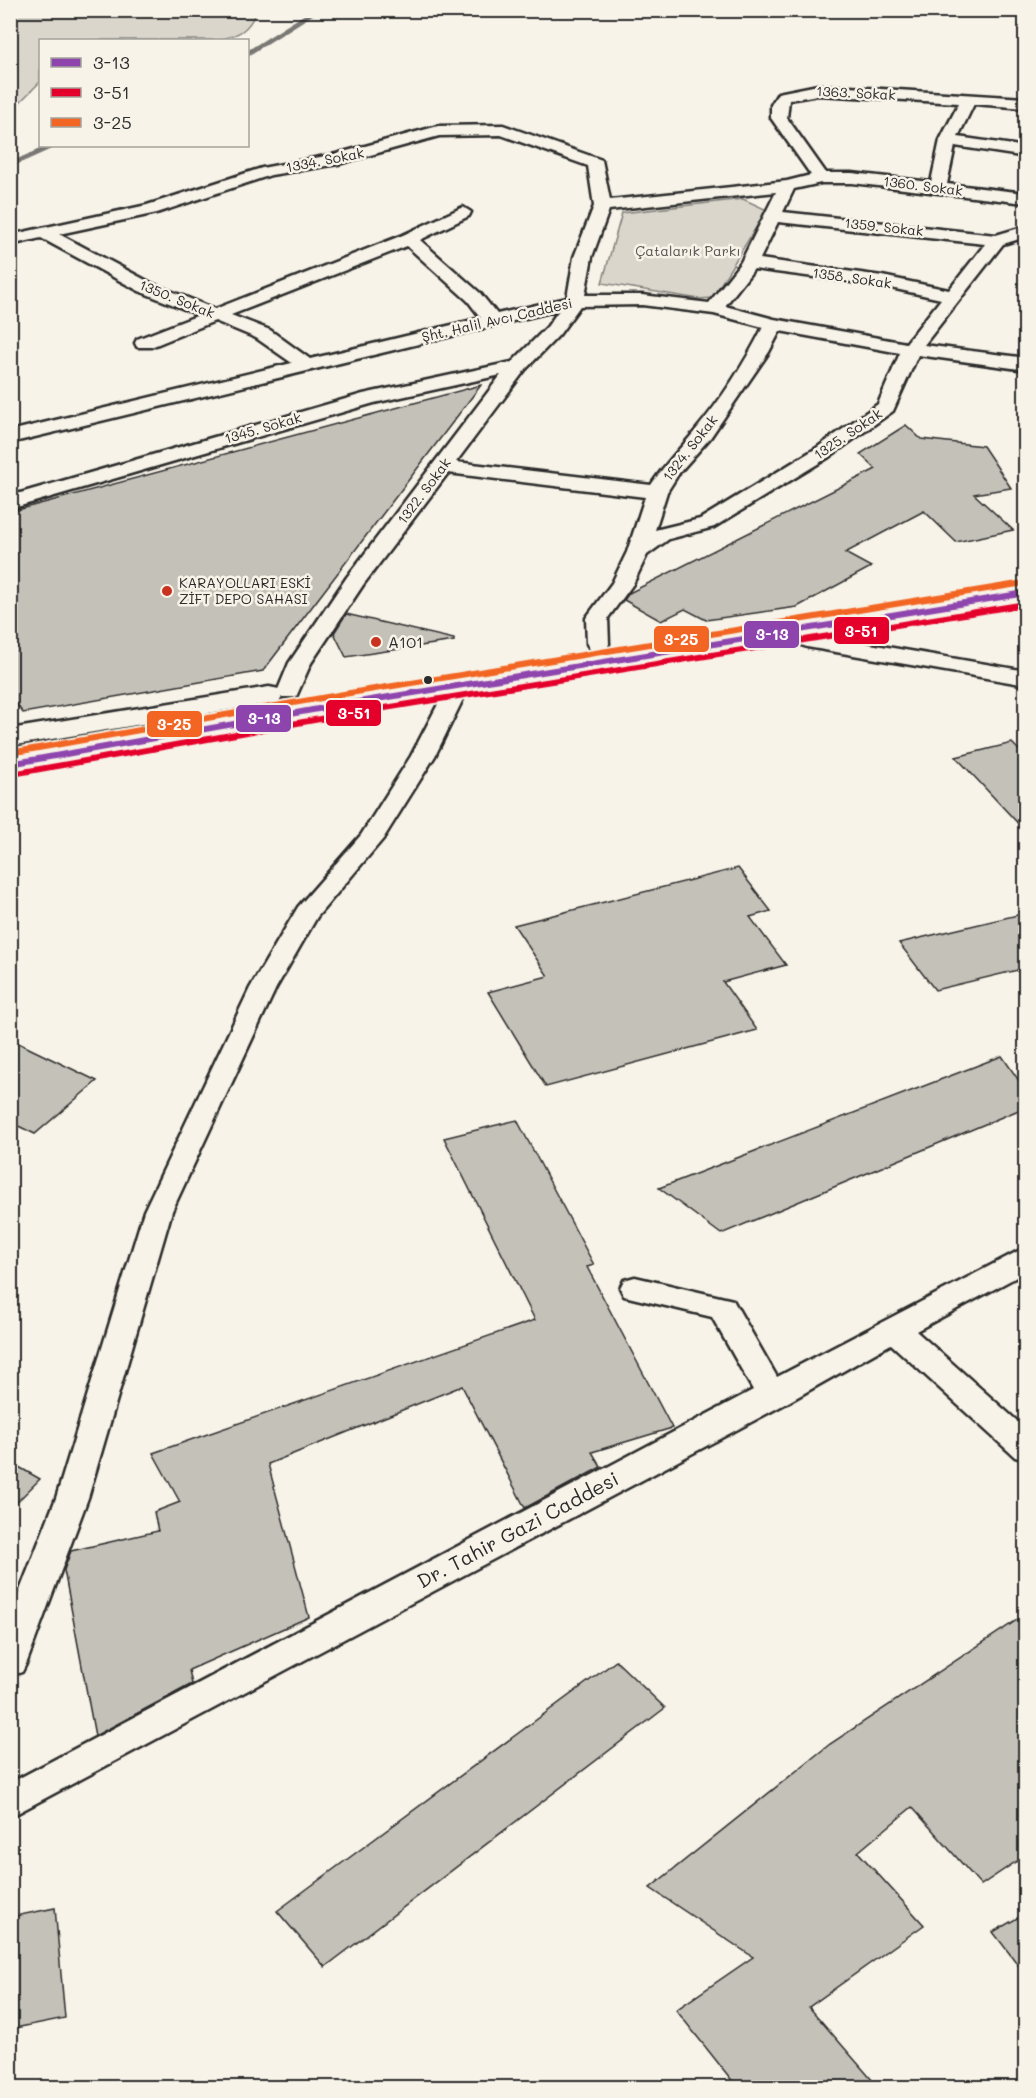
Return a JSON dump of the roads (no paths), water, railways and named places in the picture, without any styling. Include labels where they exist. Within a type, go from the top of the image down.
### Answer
[{"type":"main road","points":[[11,744],[288,692],[1026,575]]},
{"type":"main road","points":[[11,744],[458,687],[782,631],[1026,593]]},
{"type":"street","name":"1363. Sokak","points":[[821,178],[779,118],[779,105],[783,96],[818,90],[1026,103]]},
{"type":"street","points":[[938,187],[948,140],[968,101]]},
{"type":"street","name":"1334. Sokak","points":[[10,240],[152,209],[268,171],[338,159],[428,133],[468,129],[503,130],[519,134],[597,164],[602,206]]},
{"type":"street","points":[[948,140],[1026,152]]},
{"type":"street","name":"1360. Sokak","points":[[602,206],[787,186],[821,178],[852,178],[1026,198]]},
{"type":"street","points":[[714,309],[749,263],[787,186]]},
{"type":"street","points":[[574,301],[583,258],[602,206]]},
{"type":"street","points":[[144,343],[409,239],[463,212]]},
{"type":"street","name":"1359. Sokak","points":[[771,216],[1015,236]]},
{"type":"street","name":"1350. Sokak","points":[[44,233],[145,287],[263,334],[308,366]]},
{"type":"street","name":"1325. Sokak","points":[[638,552],[662,535],[707,523],[865,424],[886,407],[911,349],[954,296],[1015,236]]},
{"type":"street","points":[[409,239],[474,297],[491,319]]},
{"type":"street","name":"1358. Sokak","points":[[749,263],[882,281],[954,296]]},
{"type":"street","name":"Şht. Halil Avcı Caddesi","points":[[10,437],[308,366],[491,319],[574,301],[642,300],[714,309],[774,324],[911,349],[1023,359]]},
{"type":"street","name":"1322. Sokak","points":[[288,692],[300,663],[355,582],[518,366],[553,331],[574,301]]},
{"type":"street","name":"1324. Sokak","points":[[598,644],[597,618],[622,584],[638,552],[657,492],[671,470],[703,434],[760,352],[774,324]]},
{"type":"street","name":"1345. Sokak","points":[[10,502],[370,398],[518,366]]},
{"type":"street","points":[[442,466],[657,492]]},
{"type":"street","points":[[782,631],[807,640],[1026,678]]},
{"type":"street","points":[[10,1662],[72,1498],[158,1211],[263,988],[307,913],[371,839],[423,756],[458,687]]},
{"type":"street","name":"Dr. Tahir Gazi Caddesi","points":[[10,1801],[1026,1258]]},
{"type":"street","points":[[635,1288],[722,1308],[771,1396]]},
{"type":"street","points":[[894,1329],[1026,1448]]},
{"type":"waterway","points":[[249,52],[316,10]]},
{"type":"waterway","points":[[10,165],[50,147]]},
{"type":"place","name":"KARAYOLLARI ESKİ ZİFT DEPO SAHASI","points":[[167,591]]},
{"type":"place","name":"A101","points":[[376,642]]},
{"type":"park label","name":"Çatalarık Parkı","points":[[688,251]]}]
